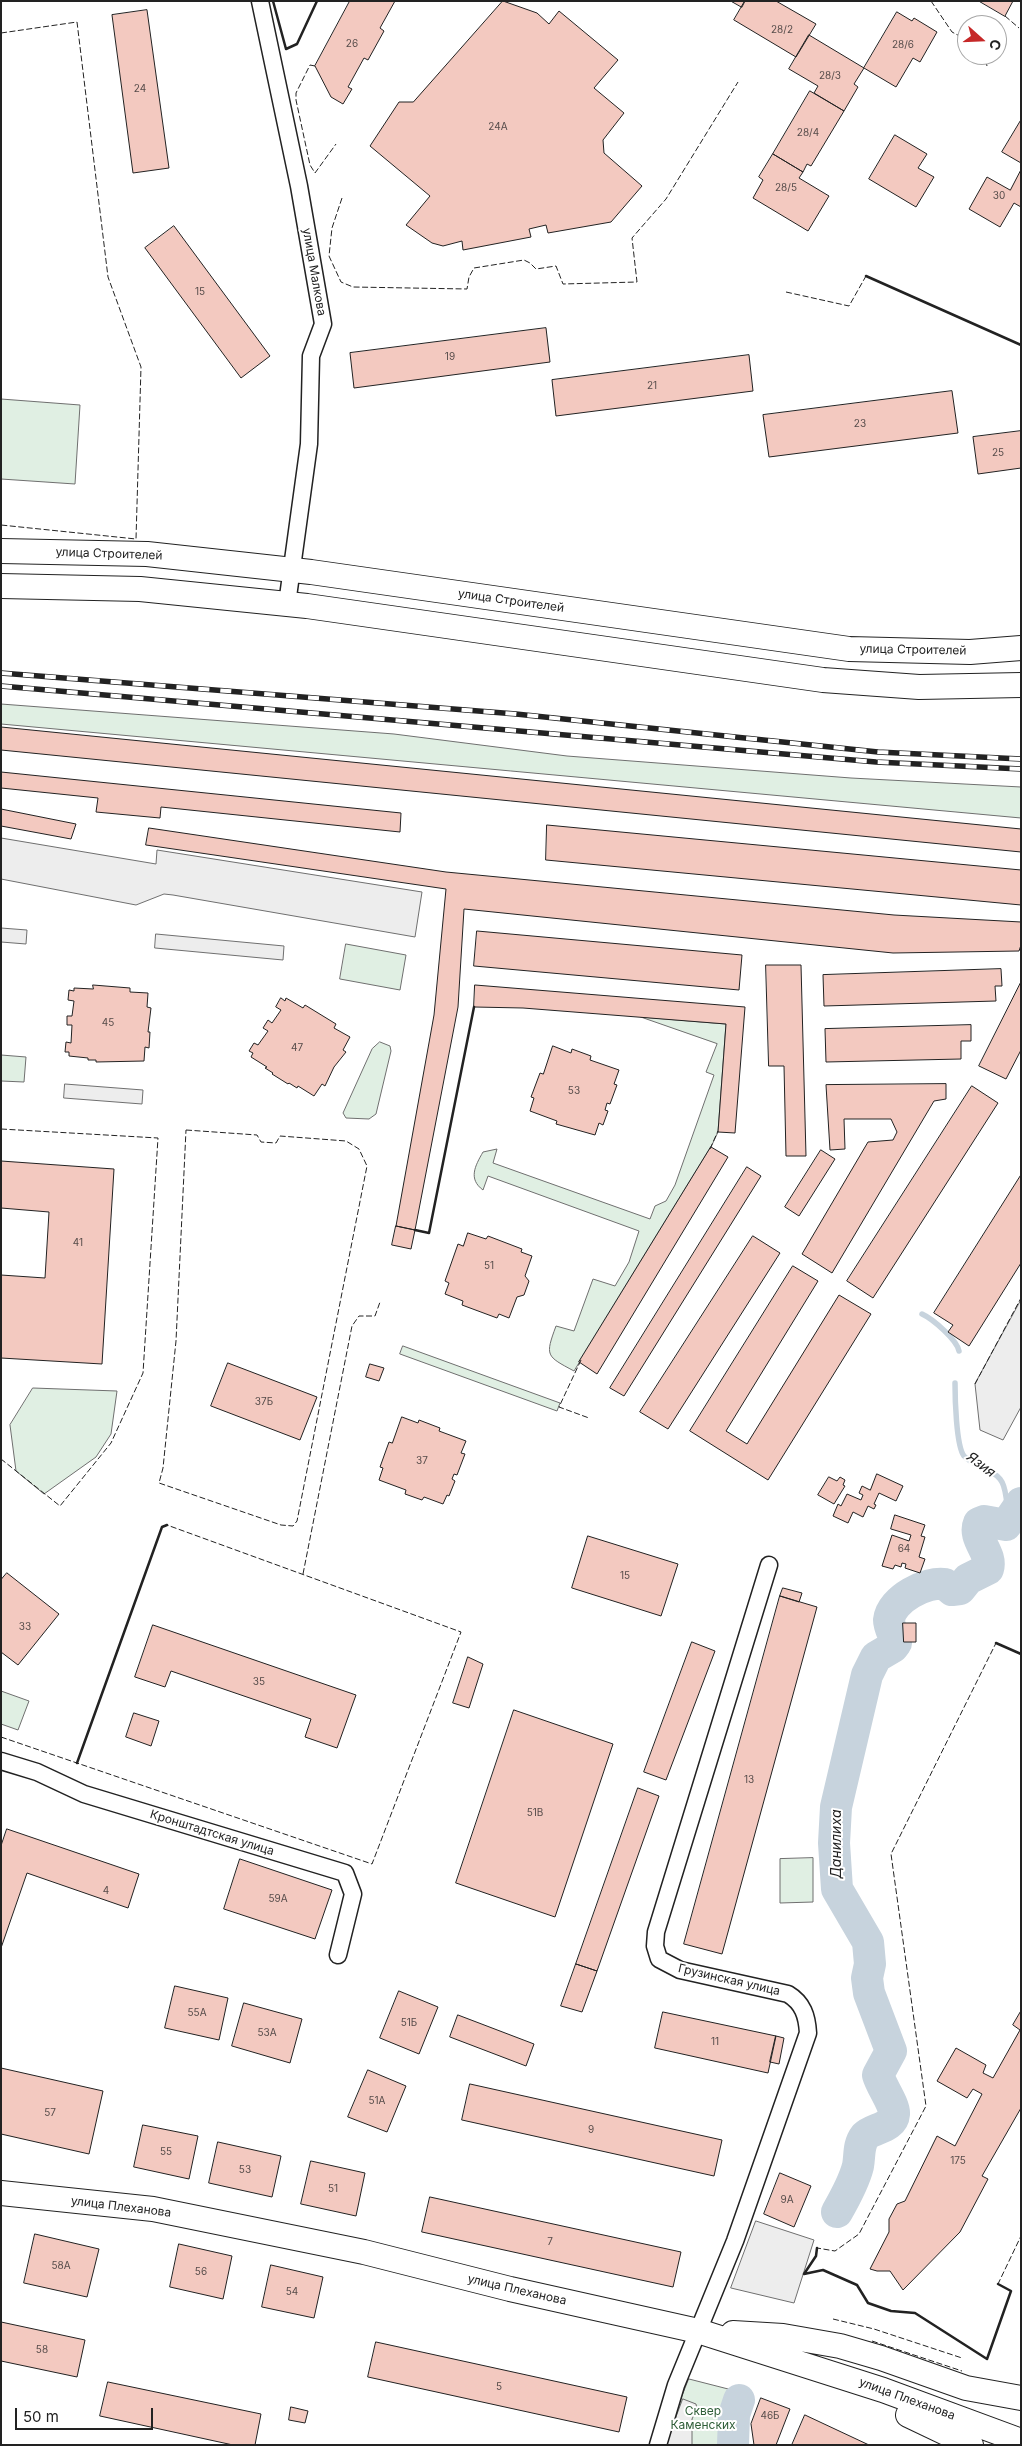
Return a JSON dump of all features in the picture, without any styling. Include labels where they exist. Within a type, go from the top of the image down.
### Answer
[{"type":"main road","name":"улица Строителей","points":[[1,551],[147,554],[290,570],[849,649],[908,652],[970,652],[1021,648]]},
{"type":"main road","points":[[1,586],[140,588],[287,604],[823,680],[919,687],[1021,685]]},
{"type":"main road","points":[[737,634],[794,629],[967,638],[1021,634]]},
{"type":"main road","name":"улица Плеханова","points":[[1,2193],[153,2209],[364,2252],[443,2273],[556,2311],[696,2338],[883,2390],[1021,2440]]},
{"type":"main road","points":[[696,2338],[783,2336],[840,2346],[881,2358],[966,2388],[1021,2398]]},
{"type":"main road","points":[[696,2338],[897,2411],[971,2445]]},
{"type":"street","name":"улица Малкова","points":[[260,1],[299,186],[323,324],[311,356],[312,391],[309,444],[290,570],[287,604]]},
{"type":"street","name":"Грузинская улица","points":[[658,2445],[676,2385],[738,2232],[808,2033],[805,2012],[801,2004],[788,1994],[680,1970],[659,1959],[654,1946],[656,1932],[769,1565]]},
{"type":"street","name":"Кронштадтская улица","points":[[1,1761],[37,1772],[84,1794],[345,1874],[353,1894],[338,1954]]},
{"type":"green space","points":[[1,399],[80,405],[75,484],[1,479]]},
{"type":"green space","points":[[1,704],[394,734],[567,756],[851,778],[1021,787],[1021,818],[1,724]]},
{"type":"green space","points":[[346,944],[406,955],[400,990],[340,979]]},
{"type":"green space","points":[[641,1017],[726,1024],[718,1132],[711,1147],[574,1371],[558,1362],[550,1354],[550,1344],[556,1326],[574,1331],[593,1279],[615,1286],[629,1262],[639,1231],[488,1176],[483,1190],[478,1186],[474,1172],[483,1152],[497,1149],[493,1163],[650,1219],[655,1206],[666,1201],[675,1185],[714,1075],[706,1072],[717,1044]]},
{"type":"green space","points":[[380,1042],[390,1046],[391,1051],[376,1114],[369,1119],[346,1118],[343,1113],[372,1049]]},
{"type":"green space","points":[[1,1055],[26,1057],[24,1082],[1,1081]]},
{"type":"green space","points":[[403,1346],[560,1403],[557,1411],[400,1354]]},
{"type":"green space","points":[[33,1388],[117,1391],[111,1434],[96,1457],[44,1494],[16,1471],[10,1425]]},
{"type":"green space","points":[[1,1691],[29,1701],[18,1730],[1,1724]]},
{"type":"green space","points":[[813,1858],[813,1902],[780,1903],[780,1859]]},
{"type":"green space","name":"Сквер Каменских","points":[[689,2379],[736,2391],[729,2426],[740,2445],[663,2445]]},
{"type":"shaded area","points":[[1,838],[156,864],[157,850],[422,892],[415,937],[173,895],[164,894],[136,905],[1,879]]},
{"type":"shaded area","points":[[1,928],[27,930],[26,944],[1,942]]},
{"type":"shaded area","points":[[156,934],[284,946],[283,960],[155,948]]},
{"type":"shaded area","points":[[65,1084],[143,1090],[142,1104],[64,1098]]},
{"type":"shaded area","points":[[1021,1300],[1021,1407],[1003,1440],[980,1430],[975,1384]]},
{"type":"shaded area","points":[[756,2221],[814,2240],[794,2303],[731,2288]]},
{"type":"shaded area","points":[[683,2399],[696,2404],[697,2409],[692,2419],[692,2445],[666,2445]]},
{"type":"building","points":[[350,1],[395,1],[380,28],[384,31],[368,60],[364,58],[348,87],[352,89],[343,104],[331,97],[315,66]]},
{"type":"building","points":[[503,1],[537,13],[549,24],[559,11],[618,60],[594,88],[624,113],[603,140],[604,153],[642,186],[611,222],[548,233],[546,225],[529,229],[531,237],[463,250],[462,241],[443,246],[432,243],[406,225],[430,196],[370,146],[399,102],[413,102]]},
{"type":"building","points":[[731,1],[745,1],[742,7]]},
{"type":"building","points":[[745,1],[776,1],[816,24],[796,57],[734,20]]},
{"type":"building","points":[[979,1],[1013,1],[1006,15]]},
{"type":"building","points":[[147,10],[169,168],[133,173],[112,15]]},
{"type":"building","points":[[897,12],[912,21],[914,18],[937,32],[920,62],[913,58],[896,87],[864,68]]},
{"type":"building","points":[[809,35],[864,68],[854,84],[858,87],[844,111],[814,93],[818,86],[789,69]]},
{"type":"building","points":[[810,91],[844,111],[811,166],[807,164],[803,172],[773,154]]},
{"type":"building","points":[[1021,120],[1021,163],[1002,152]]},
{"type":"building","points":[[895,135],[927,154],[918,168],[934,177],[916,207],[869,179]]},
{"type":"building","points":[[773,154],[803,172],[799,178],[829,196],[808,231],[753,198],[763,180],[759,177]]},
{"type":"building","points":[[1021,170],[1021,207],[1014,203],[1000,227],[969,209],[987,177],[1010,190]]},
{"type":"building","points":[[174,226],[270,356],[241,378],[145,248]]},
{"type":"building","points":[[546,328],[550,362],[354,388],[350,353]]},
{"type":"building","points":[[749,355],[753,391],[556,416],[552,380]]},
{"type":"building","points":[[952,391],[958,433],[769,457],[763,415]]},
{"type":"building","points":[[1021,431],[1021,468],[978,474],[973,437]]},
{"type":"building","points":[[1,727],[1021,829],[1021,852],[1,750]]},
{"type":"building","points":[[1,772],[401,813],[400,832],[161,807],[160,818],[96,812],[98,798],[1,788]]},
{"type":"building","points":[[1,809],[76,824],[71,839],[1,826]]},
{"type":"building","points":[[547,825],[1021,870],[1021,905],[546,860]]},
{"type":"building","points":[[149,828],[446,872],[894,915],[1021,922],[1021,945],[1019,951],[893,953],[464,909],[458,1007],[415,1230],[396,1226],[434,1015],[446,889],[146,845]]},
{"type":"building","points":[[477,931],[742,955],[739,990],[474,966]]},
{"type":"building","points":[[766,965],[801,965],[806,1156],[786,1156],[784,1066],[769,1066]]},
{"type":"building","points":[[1001,969],[1002,986],[995,986],[996,1001],[824,1006],[823,975]]},
{"type":"building","points":[[1021,982],[1021,1050],[1006,1079],[979,1066]]},
{"type":"building","points":[[93,985],[130,988],[130,992],[148,993],[147,1007],[151,1008],[148,1032],[150,1032],[149,1048],[145,1047],[144,1061],[96,1062],[96,1060],[88,1060],[88,1058],[69,1056],[69,1052],[65,1052],[66,1042],[71,1043],[72,1025],[67,1025],[67,1016],[72,1016],[74,1001],[68,1000],[69,990],[74,991],[74,988],[93,989]]},
{"type":"building","points":[[475,985],[745,1007],[735,1133],[718,1132],[726,1024],[523,1008],[474,1007]]},
{"type":"building","points":[[281,998],[285,1001],[286,998],[303,1008],[305,1005],[336,1024],[334,1028],[350,1037],[343,1050],[346,1052],[334,1067],[325,1086],[322,1084],[314,1096],[298,1086],[297,1088],[288,1084],[251,1057],[253,1053],[249,1051],[254,1043],[258,1045],[268,1031],[263,1028],[268,1020],[272,1023],[281,1010],[276,1007]]},
{"type":"building","points":[[971,1025],[971,1041],[961,1041],[961,1059],[826,1062],[825,1029]]},
{"type":"building","points":[[553,1046],[571,1053],[572,1049],[591,1056],[590,1060],[619,1070],[614,1084],[617,1085],[610,1104],[607,1103],[605,1110],[608,1111],[603,1125],[599,1123],[595,1135],[556,1124],[557,1121],[530,1111],[534,1098],[531,1097],[540,1073],[543,1074]]},
{"type":"building","points":[[946,1084],[946,1099],[934,1101],[832,1273],[802,1254],[868,1142],[893,1140],[897,1132],[891,1119],[844,1119],[845,1149],[830,1150],[826,1085]]},
{"type":"building","points":[[972,1086],[998,1103],[873,1298],[847,1281]]},
{"type":"building","points":[[711,1147],[728,1157],[597,1374],[579,1362]]},
{"type":"building","points":[[821,1150],[835,1159],[799,1216],[785,1207]]},
{"type":"building","points":[[1,1161],[114,1169],[102,1364],[1,1358],[1,1275],[45,1278],[49,1212],[1,1208]]},
{"type":"building","points":[[747,1167],[761,1176],[624,1396],[610,1388]]},
{"type":"building","points":[[1021,1175],[1021,1263],[969,1346],[948,1332],[953,1325],[934,1313]]},
{"type":"building","points":[[396,1226],[415,1230],[411,1249],[392,1245]]},
{"type":"building","points":[[468,1233],[486,1239],[488,1236],[522,1249],[521,1252],[532,1256],[525,1276],[529,1281],[524,1295],[517,1297],[509,1318],[499,1314],[497,1318],[462,1305],[463,1301],[445,1294],[449,1283],[445,1281],[458,1244],[463,1246]]},
{"type":"building","points":[[753,1236],[780,1253],[668,1429],[640,1412]]},
{"type":"building","points":[[793,1266],[818,1281],[726,1431],[747,1444],[839,1295],[871,1314],[768,1480],[690,1431]]},
{"type":"building","points":[[228,1363],[317,1397],[300,1440],[211,1406]]},
{"type":"building","points":[[370,1364],[384,1368],[379,1381],[366,1377]]},
{"type":"building","points":[[402,1417],[418,1423],[419,1420],[440,1428],[439,1431],[466,1441],[461,1453],[465,1454],[457,1475],[454,1474],[452,1479],[455,1481],[449,1496],[447,1495],[443,1504],[424,1497],[422,1500],[405,1494],[406,1490],[379,1480],[383,1468],[380,1467],[389,1442],[392,1443]]},
{"type":"building","points":[[877,1474],[903,1486],[896,1501],[879,1493],[874,1509],[868,1506],[863,1517],[853,1512],[848,1523],[833,1516],[838,1504],[841,1506],[847,1494],[861,1500],[863,1495],[859,1493],[862,1486],[870,1490]]},
{"type":"building","points":[[829,1477],[837,1481],[840,1477],[845,1480],[843,1485],[845,1486],[834,1504],[818,1495]]},
{"type":"building","points":[[895,1515],[925,1525],[921,1536],[925,1537],[919,1557],[925,1559],[920,1573],[905,1568],[906,1564],[902,1563],[901,1567],[895,1565],[893,1569],[882,1566],[892,1535],[909,1541],[911,1535],[891,1529]]},
{"type":"building","points":[[588,1536],[678,1564],[661,1616],[572,1588]]},
{"type":"building","points":[[7,1573],[59,1614],[18,1665],[1,1652],[1,1580]]},
{"type":"building","points":[[783,1588],[802,1593],[799,1602],[780,1596]]},
{"type":"building","points":[[780,1596],[817,1607],[722,1954],[684,1944]]},
{"type":"building","points":[[903,1623],[916,1623],[916,1642],[904,1642]]},
{"type":"building","points":[[153,1625],[356,1695],[337,1748],[305,1737],[311,1719],[171,1671],[165,1687],[135,1677]]},
{"type":"building","points":[[692,1642],[715,1651],[666,1780],[644,1772]]},
{"type":"building","points":[[468,1657],[483,1664],[469,1708],[453,1703]]},
{"type":"building","points":[[514,1710],[613,1744],[555,1917],[456,1883]]},
{"type":"building","points":[[134,1713],[159,1721],[151,1746],[126,1737]]},
{"type":"building","points":[[638,1788],[659,1796],[597,1971],[576,1964]]},
{"type":"building","points":[[7,1829],[139,1874],[128,1908],[27,1873],[1,1948],[1,1846]]},
{"type":"building","points":[[240,1859],[332,1890],[315,1939],[224,1909]]},
{"type":"building","points":[[576,1964],[597,1971],[582,2012],[561,2006]]},
{"type":"building","points":[[175,1986],[228,1998],[219,2040],[165,2028]]},
{"type":"building","points":[[399,1991],[438,2007],[419,2054],[380,2038]]},
{"type":"building","points":[[244,2003],[302,2019],[290,2063],[232,2046]]},
{"type":"building","points":[[1021,2011],[1021,2108],[982,2176],[988,2179],[960,2232],[903,2290],[890,2271],[870,2269],[889,2232],[889,2219],[897,2204],[905,2201],[937,2136],[955,2146],[982,2094],[973,2089],[967,2098],[937,2081],[956,2048],[986,2065],[983,2073],[993,2078],[1020,2030],[1013,2025]]},
{"type":"building","points":[[663,2012],[776,2036],[768,2073],[655,2048]]},
{"type":"building","points":[[458,2015],[534,2044],[526,2066],[450,2037]]},
{"type":"building","points":[[776,2036],[784,2038],[779,2064],[770,2062]]},
{"type":"building","points":[[1,2068],[103,2091],[89,2154],[1,2134]]},
{"type":"building","points":[[368,2070],[406,2086],[387,2132],[348,2117]]},
{"type":"building","points":[[470,2084],[722,2140],[714,2176],[462,2120]]},
{"type":"building","points":[[143,2125],[198,2136],[189,2179],[134,2167]]},
{"type":"building","points":[[218,2142],[281,2156],[272,2197],[209,2183]]},
{"type":"building","points":[[311,2161],[365,2173],[356,2216],[301,2204]]},
{"type":"building","points":[[780,2173],[811,2186],[794,2227],[764,2214]]},
{"type":"building","points":[[430,2197],[681,2252],[673,2287],[422,2232]]},
{"type":"building","points":[[35,2234],[99,2249],[87,2297],[24,2283]]},
{"type":"building","points":[[179,2244],[232,2256],[223,2299],[170,2287]]},
{"type":"building","points":[[271,2265],[323,2277],[314,2318],[262,2307]]},
{"type":"building","points":[[1,2322],[85,2340],[77,2377],[1,2361]]},
{"type":"building","points":[[376,2342],[627,2397],[619,2432],[368,2377]]},
{"type":"building","points":[[108,2382],[261,2414],[255,2445],[233,2445],[100,2416]]},
{"type":"building","points":[[761,2398],[790,2409],[776,2445],[754,2445],[751,2424]]},
{"type":"building","points":[[291,2407],[308,2411],[305,2423],[289,2420]]},
{"type":"building","points":[[805,2415],[869,2445],[792,2445]]},
{"type":"waterway","name":"Язия","points":[[922,1314],[944,1330],[954,1341],[959,1351]]},
{"type":"waterway","name":"Язия","points":[[955,1383],[956,1421],[961,1451],[968,1460],[992,1472],[1000,1479],[1003,1483],[1008,1507],[1013,1515]]},
{"type":"waterway","name":"Данилиха","points":[[837,2212],[854,2178],[863,2139],[869,2133],[890,2122],[894,2114],[894,2110],[878,2075],[891,2051],[869,1993],[867,1978],[870,1964],[868,1942],[837,1889],[834,1843],[836,1807],[867,1675],[876,1657],[893,1647],[896,1643],[889,1620],[891,1612],[896,1605],[911,1593],[929,1585],[945,1584],[952,1590],[960,1589],[968,1579],[988,1569],[988,1557],[978,1535],[979,1523],[984,1521],[1006,1525],[1021,1503]]},
{"type":"waterway","name":"Данилиха","points":[[733,2445],[734,2415],[739,2400]]},
{"type":"railway","points":[[1,673],[516,714],[878,752],[1021,759]]},
{"type":"railway","points":[[1,686],[876,762],[1021,769]]},
{"type":"fence","points":[[931,1],[952,32],[957,35]]},
{"type":"fence","points":[[1007,18],[1019,28]]},
{"type":"fence","points":[[1,33],[77,22],[108,277],[141,367],[136,539],[1,525]]},
{"type":"fence","points":[[315,66],[310,65],[296,93],[310,165],[315,173],[336,144]]},
{"type":"fence","points":[[342,198],[332,228],[329,256],[341,282],[353,287],[467,289],[469,277],[474,268],[524,260],[536,269],[556,266],[563,284],[637,282],[632,238],[666,199],[738,82]]},
{"type":"fence","points":[[786,292],[849,306],[866,276]]},
{"type":"fence","points":[[1,1129],[158,1138],[143,1373],[111,1443],[60,1506],[1,1459]]},
{"type":"fence","points":[[186,1130],[257,1135],[261,1142],[276,1143],[280,1136],[346,1141],[359,1149],[367,1166],[297,1521],[293,1526],[281,1525],[159,1483],[163,1468],[176,1341],[186,1130]]},
{"type":"fence","points":[[710,1149],[718,1131]]},
{"type":"fence","points":[[975,1384],[1021,1298]]},
{"type":"fence","points":[[303,1574],[352,1326],[359,1316],[375,1316],[380,1302]]},
{"type":"fence","points":[[581,1360],[559,1407],[589,1418]]},
{"type":"fence","points":[[1,1737],[372,1864],[461,1632],[167,1525]]},
{"type":"fence","points":[[1021,1654],[996,1643],[891,1854],[926,2106],[859,2234],[835,2251],[817,2248],[816,2256],[804,2274],[823,2270],[857,2285],[868,2303],[891,2311],[915,2313],[987,2359],[1011,2291],[998,2284],[1021,2236]]},
{"type":"fence","points":[[833,2319],[874,2329],[962,2358]]},
{"type":"fence","points":[[872,2341],[962,2371]]},
{"type":"wall","points":[[273,1],[286,49],[297,44],[317,1]]},
{"type":"wall","points":[[866,276],[1021,345]]},
{"type":"wall","points":[[415,1230],[429,1233],[474,1007]]},
{"type":"wall","points":[[77,1763],[162,1527],[167,1525]]},
{"type":"wall","points":[[996,1643],[1021,1654]]},
{"type":"wall","points":[[817,2248],[816,2256],[804,2274],[823,2270],[857,2285],[868,2303],[891,2311],[915,2313],[987,2359],[1011,2291],[998,2284]]}]
